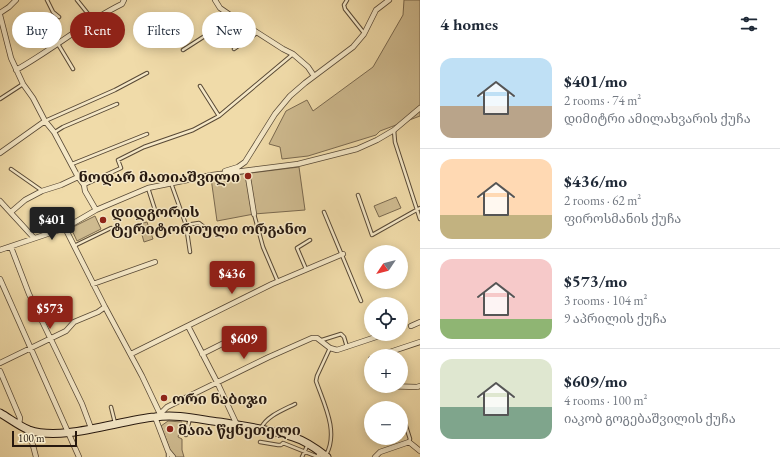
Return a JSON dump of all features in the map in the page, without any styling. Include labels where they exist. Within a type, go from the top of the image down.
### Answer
[{"type":"main road","points":[[0,413],[29,430],[44,433],[68,432],[159,415],[190,417],[261,429],[294,437],[308,444],[322,456]]},
{"type":"street","points":[[16,0],[0,14],[11,58],[23,84],[33,98],[45,121],[54,132],[78,177],[84,185],[85,192],[96,210]]},
{"type":"street","points":[[109,12],[122,4],[124,0]]},
{"type":"street","points":[[215,0],[220,8],[226,12]]},
{"type":"street","points":[[212,175],[243,164],[275,114],[290,96],[348,50],[364,34],[376,10],[389,0]]},
{"type":"street","points":[[257,33],[294,54],[308,67],[314,76]]},
{"type":"street","points":[[16,70],[52,48]]},
{"type":"street","points":[[0,250],[65,228],[96,210],[148,188],[212,175],[298,164],[357,149],[394,130],[420,108]]},
{"type":"street","points":[[0,153],[45,121]]},
{"type":"street","points":[[247,171],[254,214]]},
{"type":"street","points":[[11,212],[25,200],[42,191],[61,186],[78,177]]},
{"type":"street","points":[[0,201],[34,238]]},
{"type":"street","points":[[65,228],[105,307],[131,354],[159,415],[168,451],[173,457]]},
{"type":"street","points":[[11,247],[29,294],[82,404],[91,428]]},
{"type":"street","points":[[131,354],[278,282],[342,254]]},
{"type":"street","points":[[93,284],[155,262]]},
{"type":"street","points":[[0,279],[79,457]]},
{"type":"street","points":[[0,363],[66,331],[74,322],[98,312],[105,307]]},
{"type":"street","points":[[411,326],[420,322]]},
{"type":"street","points":[[188,326],[237,425]]},
{"type":"street","points":[[159,415],[167,407],[310,339],[317,338],[322,340],[330,348],[337,350],[365,341]]},
{"type":"street","points":[[202,354],[228,341]]},
{"type":"street","points":[[399,349],[420,342]]},
{"type":"street","points":[[0,371],[20,418],[19,424]]},
{"type":"street","points":[[408,387],[420,386]]},
{"type":"street","points":[[29,430],[36,457]]},
{"type":"street","points":[[374,457],[380,452],[409,442],[420,451]]},
{"type":"lane","points":[[47,0],[53,12]]},
{"type":"lane","points":[[77,0],[87,12]]},
{"type":"lane","points":[[347,0],[344,5],[345,9],[364,34]]},
{"type":"lane","points":[[234,49],[257,33]]},
{"type":"lane","points":[[183,50],[202,37]]},
{"type":"lane","points":[[60,48],[73,68]]},
{"type":"lane","points":[[84,185],[122,168],[118,160],[144,147],[193,130],[219,116],[294,54]]},
{"type":"lane","points":[[45,121],[115,90],[147,73]]},
{"type":"lane","points":[[0,99],[23,84]]},
{"type":"lane","points":[[200,86],[219,116]]},
{"type":"lane","points":[[54,132],[118,104]]},
{"type":"lane","points":[[394,130],[395,142],[419,209],[420,219]]},
{"type":"lane","points":[[72,164],[147,134]]},
{"type":"lane","points":[[11,169],[42,191]]},
{"type":"lane","points":[[171,183],[186,225],[190,252]]},
{"type":"lane","points":[[148,188],[156,212]]},
{"type":"lane","points":[[358,195],[372,235],[419,209]]},
{"type":"lane","points":[[324,212],[361,301]]},
{"type":"lane","points":[[39,214],[45,218],[55,231]]},
{"type":"lane","points":[[254,214],[263,246],[278,282]]},
{"type":"lane","points":[[186,225],[199,223],[204,227]]},
{"type":"lane","points":[[74,246],[111,228]]},
{"type":"lane","points":[[306,270],[297,248],[310,240]]},
{"type":"lane","points":[[322,340],[341,334],[344,336],[347,347]]},
{"type":"lane","points":[[260,442],[278,445],[283,443],[322,456],[331,447],[331,428],[316,381],[330,348]]},
{"type":"lane","points":[[261,429],[263,423],[269,418],[294,404]]},
{"type":"lane","points":[[111,407],[115,424]]},
{"type":"lane","points":[[186,436],[190,417]]},
{"type":"lane","points":[[408,433],[410,439],[409,442]]},
{"type":"lane","points":[[283,443],[285,435]]},
{"type":"lane","points":[[302,457],[308,444]]},
{"type":"lane","points":[[168,451],[168,457]]},
{"type":"shaded area","points":[[404,0],[420,0],[420,116],[380,131],[376,135],[308,156],[282,159],[280,147],[269,144],[286,111],[307,100],[313,111],[373,67],[403,15]]},
{"type":"shaded area","points":[[299,167],[305,210],[254,214],[217,221],[211,178]]},
{"type":"shaded area","points":[[396,197],[401,208],[379,217],[374,206]]},
{"type":"shaded area","points":[[95,216],[101,229],[77,241],[71,228]]},
{"type":"shaded area","points":[[147,222],[153,239],[144,242],[139,224]]},
{"type":"shaded area","points":[[168,421],[182,422],[178,437],[182,439],[182,450],[184,457],[175,457],[170,450],[161,426]]},
{"type":"place","name":"ნოდარ მათიაშვილი","points":[[248,176]]},
{"type":"place","name":"დიდგორის ტერიტორიული ორგანო","points":[[103,220]]},
{"type":"place","name":"ორი ნაბიჯი","points":[[164,398]]},
{"type":"place","name":"მაია წყნეთელი","points":[[170,429]]}]
